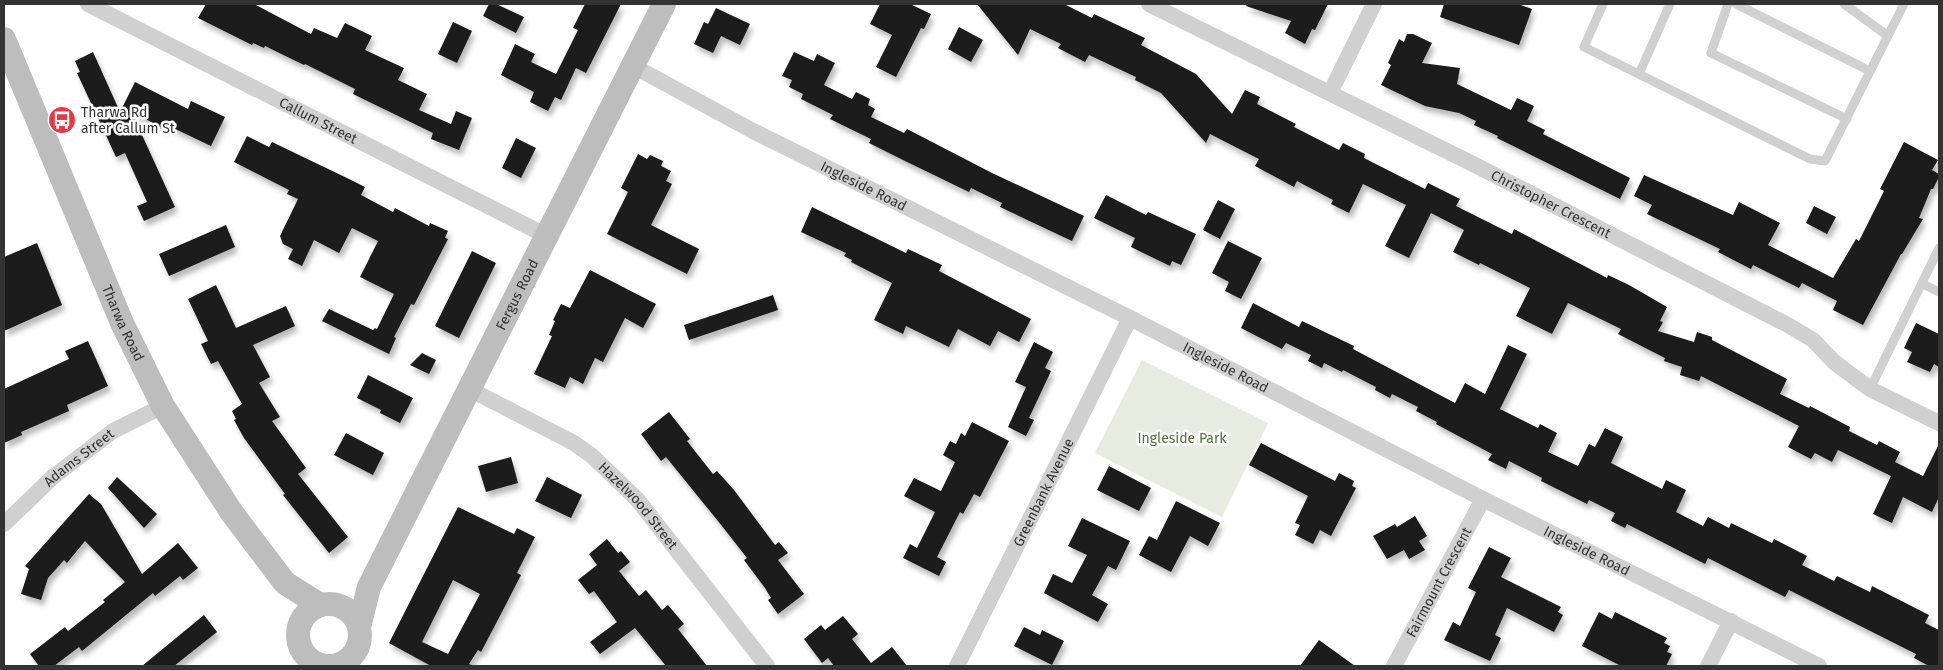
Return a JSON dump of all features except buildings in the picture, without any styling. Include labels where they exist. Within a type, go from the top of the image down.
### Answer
[{"type":"street","name":"Callum Street","points":[[88,4],[547,236]]},
{"type":"street","name":"Fergus Road","points":[[359,627],[369,587],[471,390],[664,4]]},
{"type":"street","name":"Christopher Crescent","points":[[1149,4],[1330,93],[1788,325],[1814,340],[1834,362],[1870,388],[1939,423]]},
{"type":"street","points":[[1330,93],[1374,4]]},
{"type":"street","name":"Tharwa Road","points":[[4,39],[122,323],[163,406],[232,513],[285,582],[298,628]]},
{"type":"street","name":"Ingleside Road","points":[[633,66],[753,131],[1130,318],[1483,499],[1819,666]]},
{"type":"street","name":"Greenbank Avenue","points":[[957,666],[1130,318]]},
{"type":"street","name":"Hazelwood Street","points":[[471,390],[574,443],[592,456],[638,499],[767,666]]},
{"type":"street","name":"Adams Street","points":[[4,524],[53,477],[113,431],[163,406]]},
{"type":"street","name":"Fairmount Crescent","points":[[1394,666],[1483,499]]},
{"type":"street","name":"Tharwa Road","points":[[285,582],[329,605]]},
{"type":"street","points":[[329,605],[352,614],[359,627],[359,640],[346,663],[314,662],[306,656],[301,648],[298,628],[306,614],[369,587]]},
{"type":"street","points":[[1708,666],[1731,621]]},
{"type":"lane","points":[[1603,4],[1584,47],[1810,159],[1825,162],[1904,4]]},
{"type":"lane","points":[[1639,74],[1670,4]]},
{"type":"lane","points":[[1728,4],[1712,53],[1846,119]]},
{"type":"lane","points":[[1736,4],[1870,71]]},
{"type":"lane","points":[[1844,4],[1888,36]]},
{"type":"lane","points":[[1870,388],[1923,284],[1939,248]]},
{"type":"lane","points":[[1923,284],[1939,292]]},
{"type":"green space","name":"Ingleside Park","points":[[1142,360],[1268,423],[1222,517],[1095,453]]},
{"type":"place","name":"Tharwa Rd after Callum St","points":[[62,120]]}]
